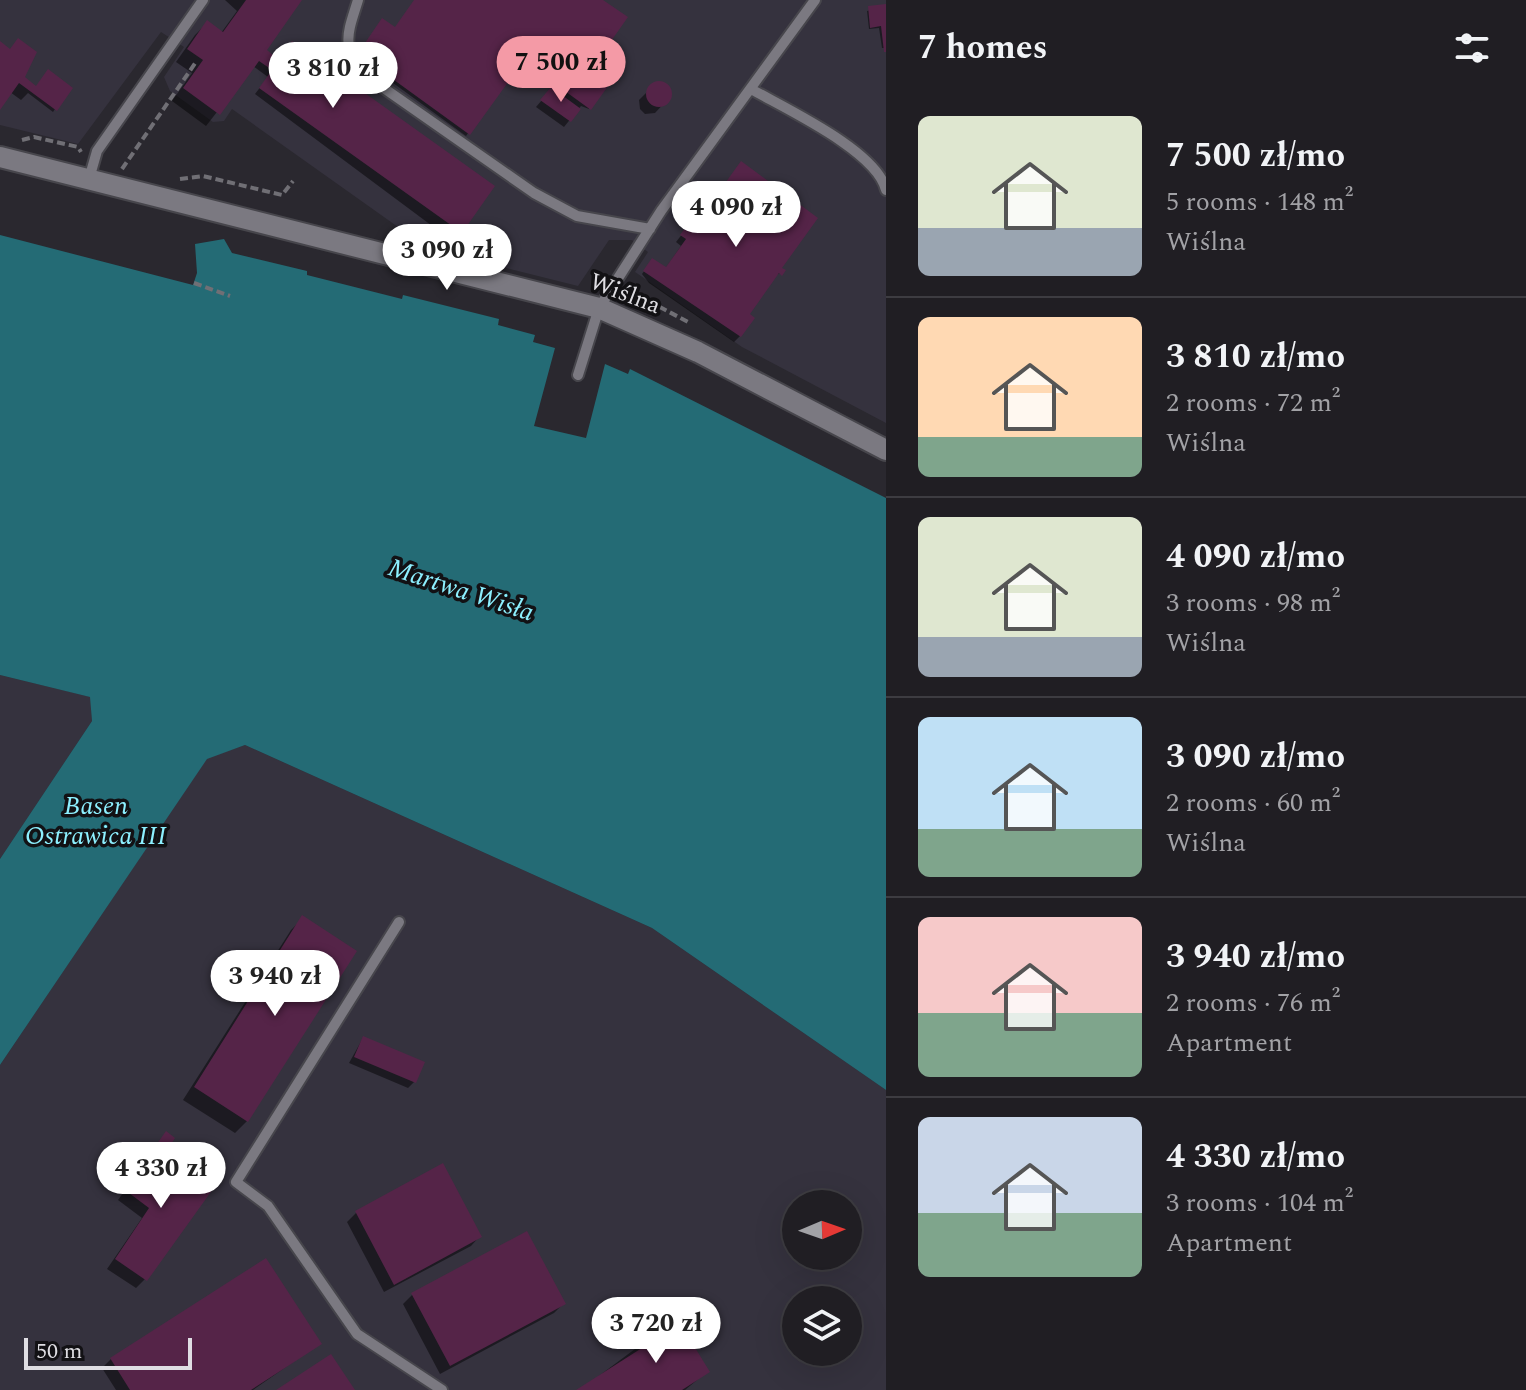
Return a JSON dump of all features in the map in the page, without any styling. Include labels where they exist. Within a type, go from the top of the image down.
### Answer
[{"type":"street","name":"Wiślna","points":[[0,157],[92,170],[599,308],[698,352],[886,450]]},
{"type":"lane","points":[[92,170],[97,151],[203,0]]},
{"type":"lane","points":[[358,0],[347,27],[348,44],[354,62],[365,75],[534,193],[577,216],[650,229]]},
{"type":"lane","points":[[578,375],[599,308],[650,229],[815,0]]},
{"type":"lane","points":[[751,89],[823,130],[865,160],[884,182],[886,190]]},
{"type":"lane","points":[[399,922],[236,1182],[268,1206],[357,1334],[442,1390]]},
{"type":"path","points":[[122,170],[196,62]]},
{"type":"path","points":[[15,139],[34,137],[78,147],[92,170],[130,172]]},
{"type":"path","points":[[177,179],[203,176],[282,195],[293,181]]},
{"type":"path","points":[[194,283],[230,296]]},
{"type":"shaded area","points":[[0,0],[886,0],[886,423],[742,347],[635,272],[648,252],[632,240],[609,240],[578,286],[429,249],[232,109],[224,121],[213,122],[170,91],[164,77],[184,47],[161,32],[78,144],[0,125]]},
{"type":"shaded area","points":[[0,675],[91,697],[92,721],[0,859]]},
{"type":"shaded area","points":[[245,745],[652,928],[886,1090],[886,1390],[0,1390],[0,1065],[207,758]]},
{"type":"water","points":[[0,235],[193,285],[197,273],[195,244],[224,239],[232,253],[307,271],[307,275],[499,319],[498,325],[535,335],[533,342],[555,348],[534,426],[586,438],[605,364],[628,374],[630,369],[886,498],[886,1090],[652,928],[245,745],[207,759],[0,1065],[0,859],[92,721],[90,697],[0,675]]},
{"type":"building","points":[[246,0],[302,0],[267,50],[279,60],[292,41],[495,186],[462,233],[259,88],[272,70],[259,61],[220,115],[183,88],[203,60],[187,49],[207,20],[223,32]]},
{"type":"building","points":[[414,0],[603,0],[628,17],[604,51],[588,39],[582,47],[618,72],[591,110],[529,65],[532,60],[527,56],[470,135],[383,72],[390,61],[365,43],[382,18],[395,27]]},
{"type":"building","points":[[886,4],[884,52],[881,26],[870,28],[868,6]]},
{"type":"building","points":[[18,38],[37,52],[25,77],[36,86],[48,69],[73,88],[57,111],[19,83],[0,110],[0,41],[10,49]]},
{"type":"building","points":[[659,81],[668,85],[672,94],[668,103],[659,107],[650,103],[646,94],[650,85]]},
{"type":"building","points":[[551,87],[581,109],[571,122],[540,100]]},
{"type":"building","points":[[741,161],[818,218],[782,268],[786,270],[782,276],[779,273],[750,314],[755,318],[741,337],[643,271],[652,258],[666,267],[686,239],[680,235],[688,224],[693,228]]},
{"type":"building","points":[[302,915],[357,951],[248,1122],[194,1087]]},
{"type":"building","points":[[363,1036],[425,1062],[416,1083],[354,1057]]},
{"type":"building","points":[[166,1131],[175,1138],[162,1158],[213,1189],[147,1281],[115,1259],[149,1208],[125,1190]]},
{"type":"building","points":[[443,1163],[482,1237],[394,1285],[355,1211]]},
{"type":"building","points":[[527,1231],[566,1304],[450,1366],[411,1293]]},
{"type":"building","points":[[266,1258],[322,1344],[251,1390],[130,1390],[110,1358]]},
{"type":"building","points":[[678,1320],[710,1372],[682,1390],[576,1390],[645,1346],[642,1341]]},
{"type":"building","points":[[331,1354],[355,1390],[276,1390]]},
{"type":"water label","name":"Martwa Wisła","points":[[461,590]]},
{"type":"water label","name":"Basen Ostrawica III","points":[[96,821]]}]
